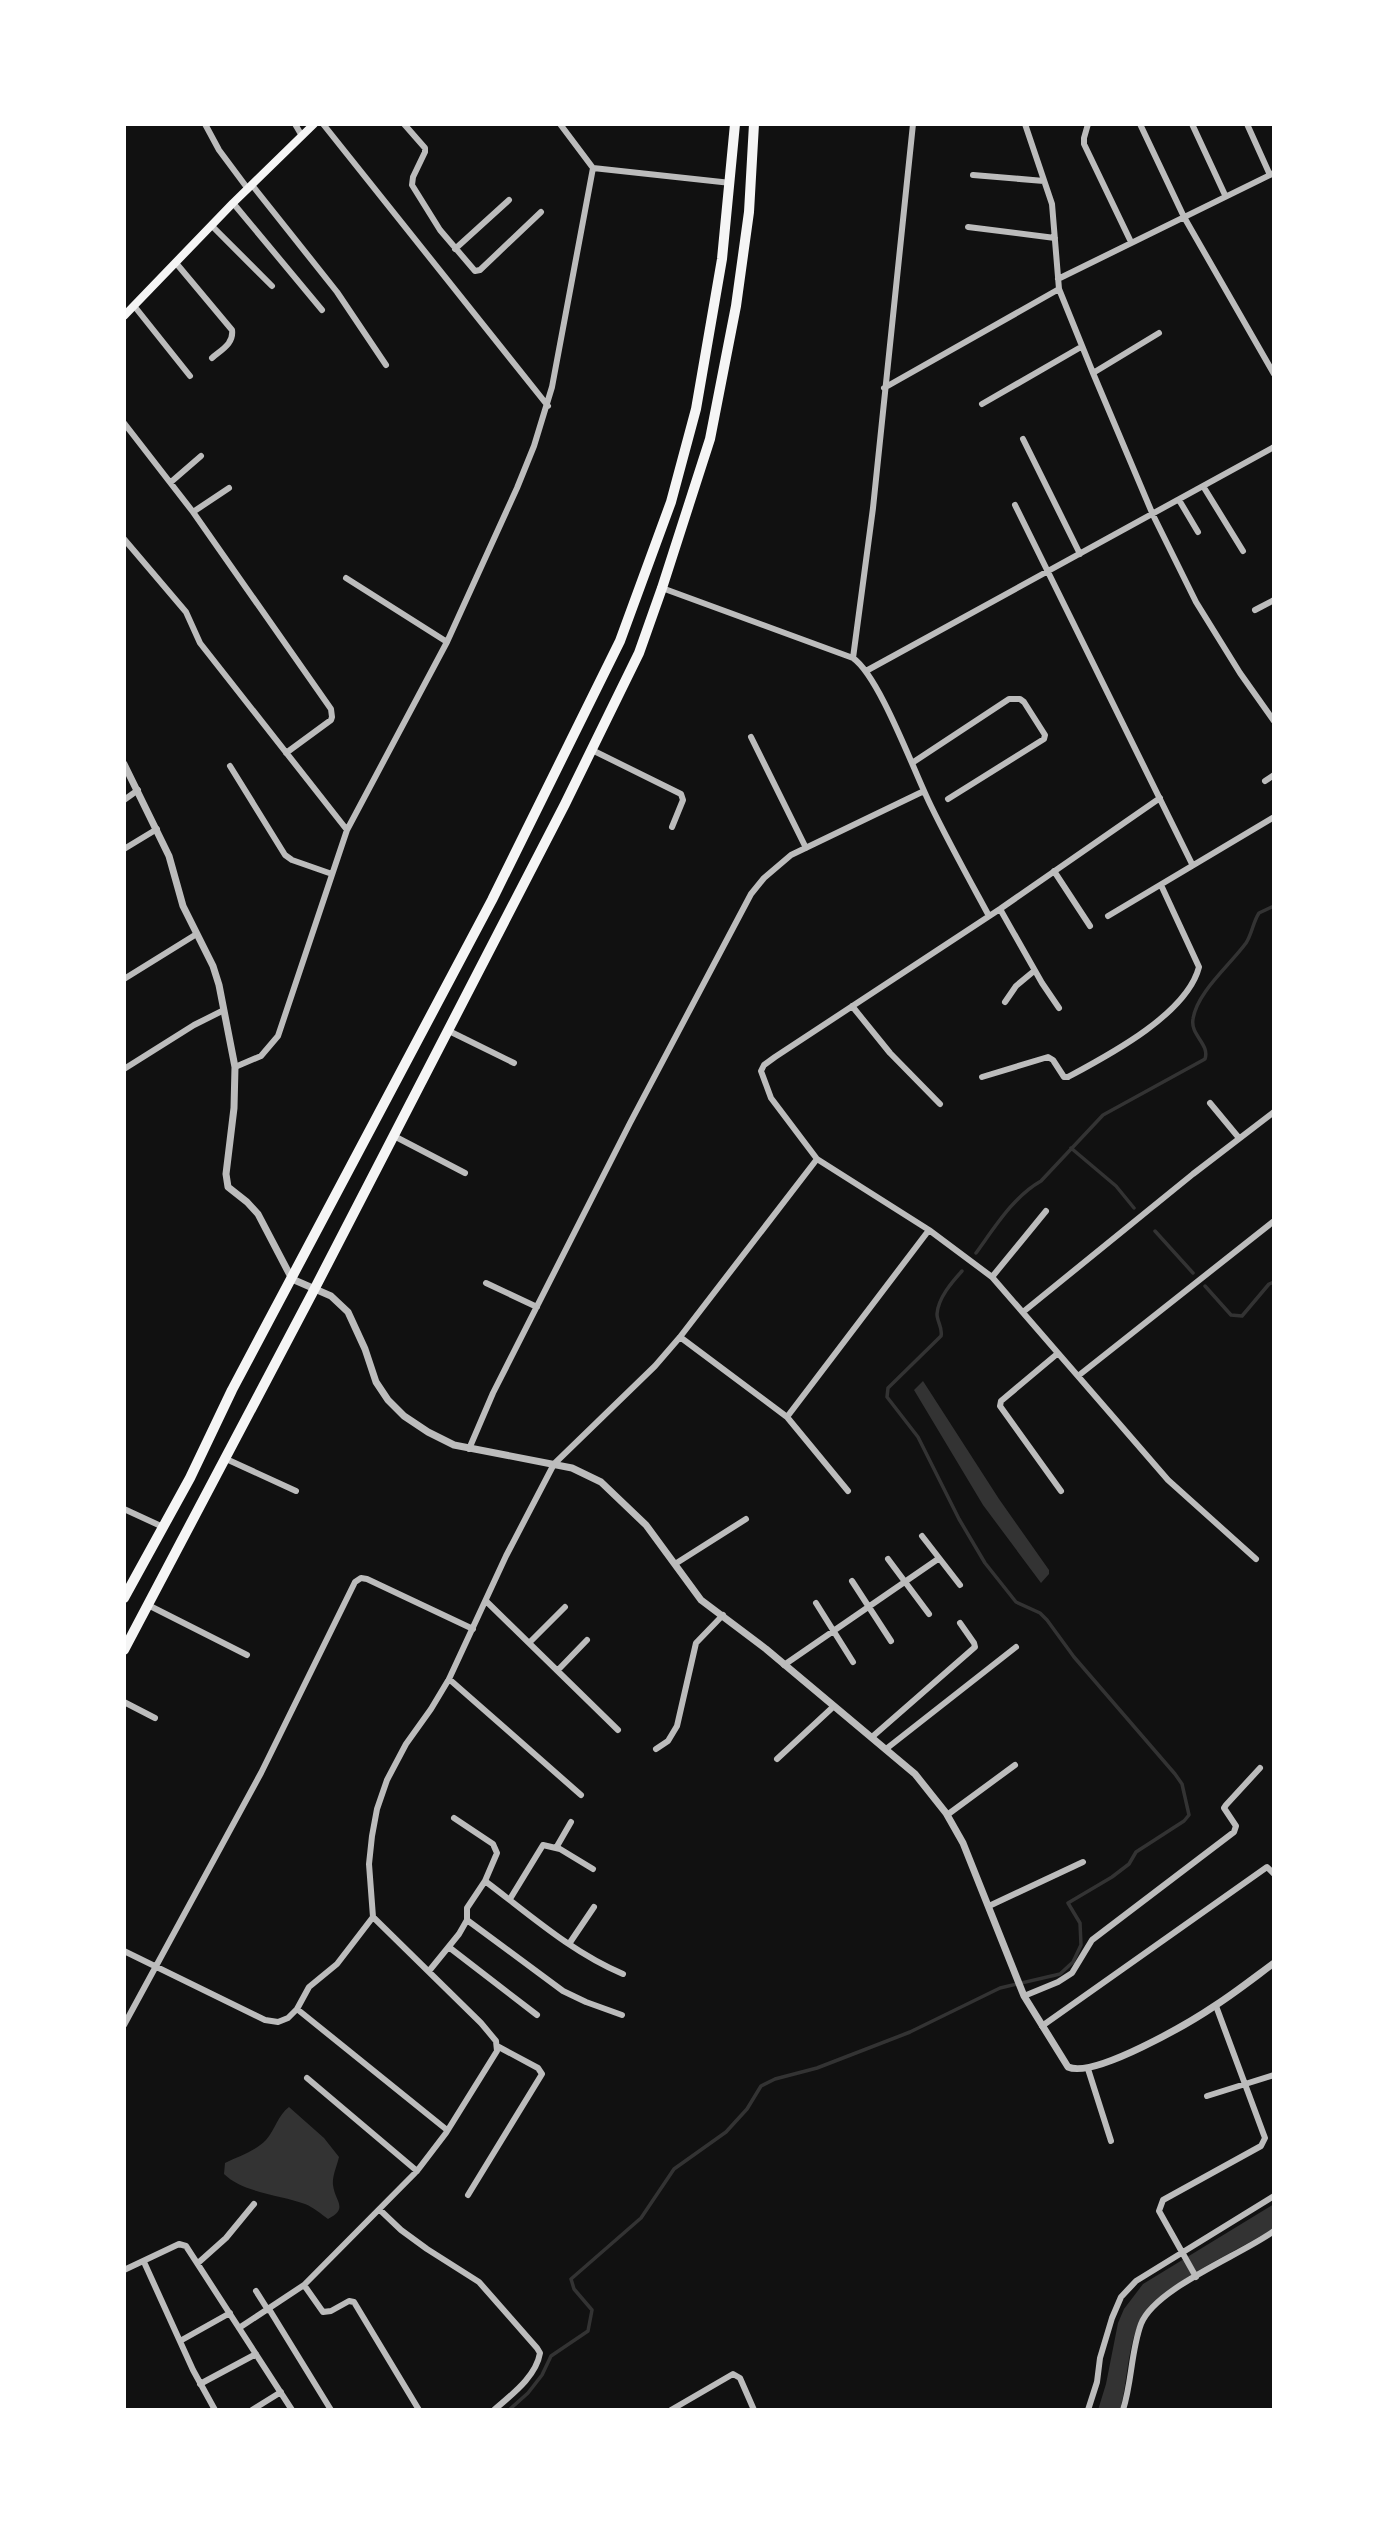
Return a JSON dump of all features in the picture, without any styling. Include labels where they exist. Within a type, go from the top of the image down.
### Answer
[{"type":"highway","points":[[124,1598],[492,900],[620,641],[671,502],[696,409],[714,312],[731,183],[735,124]]},
{"type":"highway","points":[[124,1650],[394,1136],[639,653],[710,439],[749,212],[754,124]]},
{"type":"main road","points":[[124,317],[211,225],[314,124]]},
{"type":"street","points":[[205,124],[219,150],[337,292],[386,365]]},
{"type":"street","points":[[295,124],[302,136]]},
{"type":"street","points":[[323,124],[548,406]]},
{"type":"street","points":[[404,124],[425,148],[412,185],[440,230],[478,271],[541,212]]},
{"type":"street","points":[[236,1067],[261,1056],[278,1036],[347,830],[447,642],[517,488],[548,406],[593,168],[561,124]]},
{"type":"street","points":[[853,659],[873,508],[914,124]]},
{"type":"street","points":[[1025,124],[1052,204],[1059,289],[1093,373],[1153,515],[1196,602],[1240,673],[1274,721]]},
{"type":"street","points":[[1088,124],[1084,144],[1130,242]]},
{"type":"street","points":[[1140,124],[1184,216],[1274,374]]},
{"type":"street","points":[[1192,124],[1225,195]]},
{"type":"street","points":[[1058,279],[1272,174],[1247,124]]},
{"type":"street","points":[[593,168],[731,183]]},
{"type":"street","points":[[973,175],[1044,181]]},
{"type":"street","points":[[456,249],[509,200]]},
{"type":"street","points":[[233,203],[322,310]]},
{"type":"street","points":[[211,225],[272,286]]},
{"type":"street","points":[[968,227],[1055,238]]},
{"type":"street","points":[[176,262],[232,330],[233,335],[228,344],[212,358]]},
{"type":"street","points":[[884,388],[1059,289]]},
{"type":"street","points":[[135,307],[190,376]]},
{"type":"street","points":[[1093,373],[1159,333]]},
{"type":"street","points":[[982,404],[1082,346]]},
{"type":"street","points":[[124,423],[193,512],[331,709],[331,720],[286,753]]},
{"type":"street","points":[[1023,439],[1080,554]]},
{"type":"street","points":[[866,671],[1274,447]]},
{"type":"street","points":[[171,482],[201,456]]},
{"type":"street","points":[[1203,486],[1242,551]]},
{"type":"street","points":[[193,512],[229,488]]},
{"type":"street","points":[[1179,500],[1198,533]]},
{"type":"street","points":[[1015,505],[1192,864]]},
{"type":"street","points":[[124,539],[186,612],[200,643],[347,830]]},
{"type":"street","points":[[346,578],[447,642]]},
{"type":"street","points":[[662,588],[853,659],[866,671],[924,792],[989,915]]},
{"type":"street","points":[[1255,610],[1274,600]]},
{"type":"street","points":[[912,763],[1009,699],[1020,699],[1024,702],[1045,735],[1044,739],[948,799]]},
{"type":"street","points":[[751,737],[806,848]]},
{"type":"street","points":[[592,750],[681,794],[683,800],[672,827]]},
{"type":"street","points":[[124,764],[169,856],[183,906],[212,966],[224,1010],[236,1067],[226,1174],[228,1187],[258,1214],[292,1279],[331,1296],[348,1312],[376,1382],[388,1400],[404,1416],[454,1445],[554,1464],[581,1472],[612,1491],[646,1525],[702,1600],[915,1773],[947,1815],[963,1843],[1024,1996],[1064,2063],[1072,2069],[1088,2069],[1139,2049],[1216,2006],[1274,1963]]},
{"type":"street","points":[[230,766],[285,855],[332,874]]},
{"type":"street","points":[[1265,781],[1274,775]]},
{"type":"street","points":[[124,800],[138,790]]},
{"type":"street","points":[[469,1448],[488,1402],[630,1123],[751,894],[777,866],[806,848],[924,792]]},
{"type":"street","points":[[1160,798],[1000,909],[767,1063],[761,1071],[771,1098],[817,1160],[929,1230],[992,1277],[1168,1480],[1256,1559]]},
{"type":"street","points":[[1108,916],[1274,817]]},
{"type":"street","points":[[124,849],[157,829]]},
{"type":"street","points":[[1054,871],[1090,926]]},
{"type":"street","points":[[982,1077],[1048,1057],[1065,1077],[1068,1077],[1161,1021],[1186,992],[1199,967],[1161,885]]},
{"type":"street","points":[[1000,909],[1034,971],[1059,1008]]},
{"type":"street","points":[[124,979],[195,934]]},
{"type":"street","points":[[1005,1002],[1016,986],[1034,971]]},
{"type":"street","points":[[852,1006],[890,1053],[940,1104]]},
{"type":"street","points":[[124,1069],[194,1025],[224,1010]]},
{"type":"street","points":[[447,1030],[514,1063]]},
{"type":"street","points":[[1210,1103],[1239,1138]]},
{"type":"street","points":[[1023,1312],[1274,1112]]},
{"type":"street","points":[[394,1136],[465,1173]]},
{"type":"street","points":[[239,2328],[304,2285],[417,2171],[447,2130],[494,2056],[497,2046],[494,2037],[481,2023],[373,1917],[369,1864],[377,1809],[387,1780],[406,1744],[449,1679],[506,1556],[554,1464],[655,1366],[817,1160]]},
{"type":"street","points":[[992,1277],[1046,1211]]},
{"type":"street","points":[[1078,1376],[1274,1220]]},
{"type":"street","points":[[788,1417],[929,1230]]},
{"type":"street","points":[[486,1283],[537,1307]]},
{"type":"street","points":[[680,1337],[788,1417],[848,1491]]},
{"type":"street","points":[[1058,1354],[1001,1401],[1000,1406],[1003,1415],[1061,1491]]},
{"type":"street","points":[[224,1458],[296,1491]]},
{"type":"street","points":[[124,1509],[163,1527]]},
{"type":"street","points":[[675,1564],[746,1518]]},
{"type":"street","points":[[922,1536],[960,1585]]},
{"type":"street","points":[[888,1559],[929,1614]]},
{"type":"street","points":[[784,1665],[938,1559]]},
{"type":"street","points":[[124,2025],[261,1773],[355,1582],[367,1578],[473,1629]]},
{"type":"street","points":[[852,1581],[891,1640]]},
{"type":"street","points":[[486,1602],[618,1730]]},
{"type":"street","points":[[816,1603],[852,1662]]},
{"type":"street","points":[[148,1605],[247,1654]]},
{"type":"street","points":[[530,1642],[565,1607]]},
{"type":"street","points":[[656,1749],[667,1741],[677,1726],[696,1643],[723,1615]]},
{"type":"street","points":[[872,1737],[975,1647],[960,1623]]},
{"type":"street","points":[[558,1670],[587,1640]]},
{"type":"street","points":[[886,1749],[1016,1647]]},
{"type":"street","points":[[449,1679],[581,1795]]},
{"type":"street","points":[[124,1702],[155,1718]]},
{"type":"street","points":[[777,1759],[833,1707]]},
{"type":"street","points":[[947,1815],[1015,1765]]},
{"type":"street","points":[[1024,1996],[1072,1973],[1092,1940],[1234,1832],[1236,1826],[1224,1808],[1260,1768]]},
{"type":"street","points":[[429,1971],[450,1948],[467,1920],[467,1908],[485,1881],[497,1849],[454,1818]]},
{"type":"street","points":[[556,1848],[571,1822]]},
{"type":"street","points":[[510,1899],[543,1845],[556,1848],[593,1869]]},
{"type":"street","points":[[989,1906],[1083,1862]]},
{"type":"street","points":[[1042,2026],[1267,1867],[1274,1874]]},
{"type":"street","points":[[485,1881],[569,1944],[601,1965],[622,1974]]},
{"type":"street","points":[[569,1944],[594,1907]]},
{"type":"street","points":[[124,1951],[265,2020],[285,2020],[298,2009],[309,1987],[337,1964],[373,1917]]},
{"type":"street","points":[[467,1920],[563,1991],[622,2015]]},
{"type":"street","points":[[450,1948],[537,2015]]},
{"type":"street","points":[[1196,2276],[1159,2211],[1159,2205],[1163,2200],[1261,2146],[1265,2135],[1216,2006]]},
{"type":"street","points":[[298,2009],[447,2130]]},
{"type":"street","points":[[468,2195],[542,2074],[538,2068],[497,2046]]},
{"type":"street","points":[[1088,2069],[1111,2141]]},
{"type":"street","points":[[1207,2096],[1274,2076]]},
{"type":"street","points":[[307,2078],[417,2171]]},
{"type":"street","points":[[1088,2410],[1097,2382],[1105,2337],[1121,2297],[1136,2281],[1274,2196]]},
{"type":"street","points":[[198,2263],[226,2238],[254,2204]]},
{"type":"street","points":[[380,2210],[427,2249],[479,2282],[540,2353],[531,2374],[494,2410]]},
{"type":"street","points":[[1123,2410],[1142,2322],[1152,2307],[1175,2289],[1274,2231]]},
{"type":"street","points":[[124,2270],[182,2244],[198,2263],[292,2410]]},
{"type":"street","points":[[144,2262],[215,2410]]},
{"type":"street","points":[[304,2285],[323,2312],[331,2311],[349,2301],[354,2302],[419,2410]]},
{"type":"street","points":[[256,2291],[331,2410]]},
{"type":"street","points":[[180,2341],[230,2313]]},
{"type":"street","points":[[201,2384],[256,2354]]},
{"type":"street","points":[[671,2410],[680,2402],[733,2374],[740,2378],[754,2410]]},
{"type":"street","points":[[252,2410],[281,2392]]},
{"type":"street","points":[[680,2402],[685,2410]]},
{"type":"shaded area","points":[[923,1381],[999,1499],[1049,1570],[1041,1583],[983,1505],[914,1390]]},
{"type":"shaded area","points":[[289,2107],[324,2138],[339,2157],[333,2182],[339,2208],[328,2219],[305,2204],[241,2185],[224,2174],[225,2163],[261,2144]]},
{"type":"shaded area","points":[[1274,2204],[1274,2228],[1176,2285],[1145,2314],[1133,2340],[1120,2410],[1098,2410],[1118,2323],[1124,2309],[1143,2284]]},
{"type":"waterway","points":[[976,1253],[1013,1204],[1041,1181],[1103,1115],[1205,1059],[1205,1049],[1193,1025],[1196,1009],[1207,989],[1246,943],[1259,913],[1274,906]]},
{"type":"waterway","points":[[1071,1148],[1116,1186],[1134,1208]]},
{"type":"waterway","points":[[1155,1231],[1193,1273]]},
{"type":"waterway","points":[[509,2410],[528,2393],[542,2375],[551,2356],[588,2331],[592,2310],[574,2289],[571,2279],[641,2218],[674,2169],[726,2132],[747,2109],[761,2086],[775,2079],[817,2068],[910,2032],[1000,1988],[1060,1974],[1073,1962],[1081,1945],[1080,1923],[1068,1903],[1112,1877],[1129,1864],[1136,1852],[1189,1815],[1182,1784],[1175,1774],[1074,1657],[1047,1620],[1040,1613],[1016,1602],[985,1563],[959,1519],[918,1437],[887,1397],[888,1388],[941,1336],[938,1308],[946,1291],[962,1271]]},
{"type":"waterway","points":[[1205,1286],[1231,1315],[1242,1316],[1269,1284],[1274,1282]]}]
